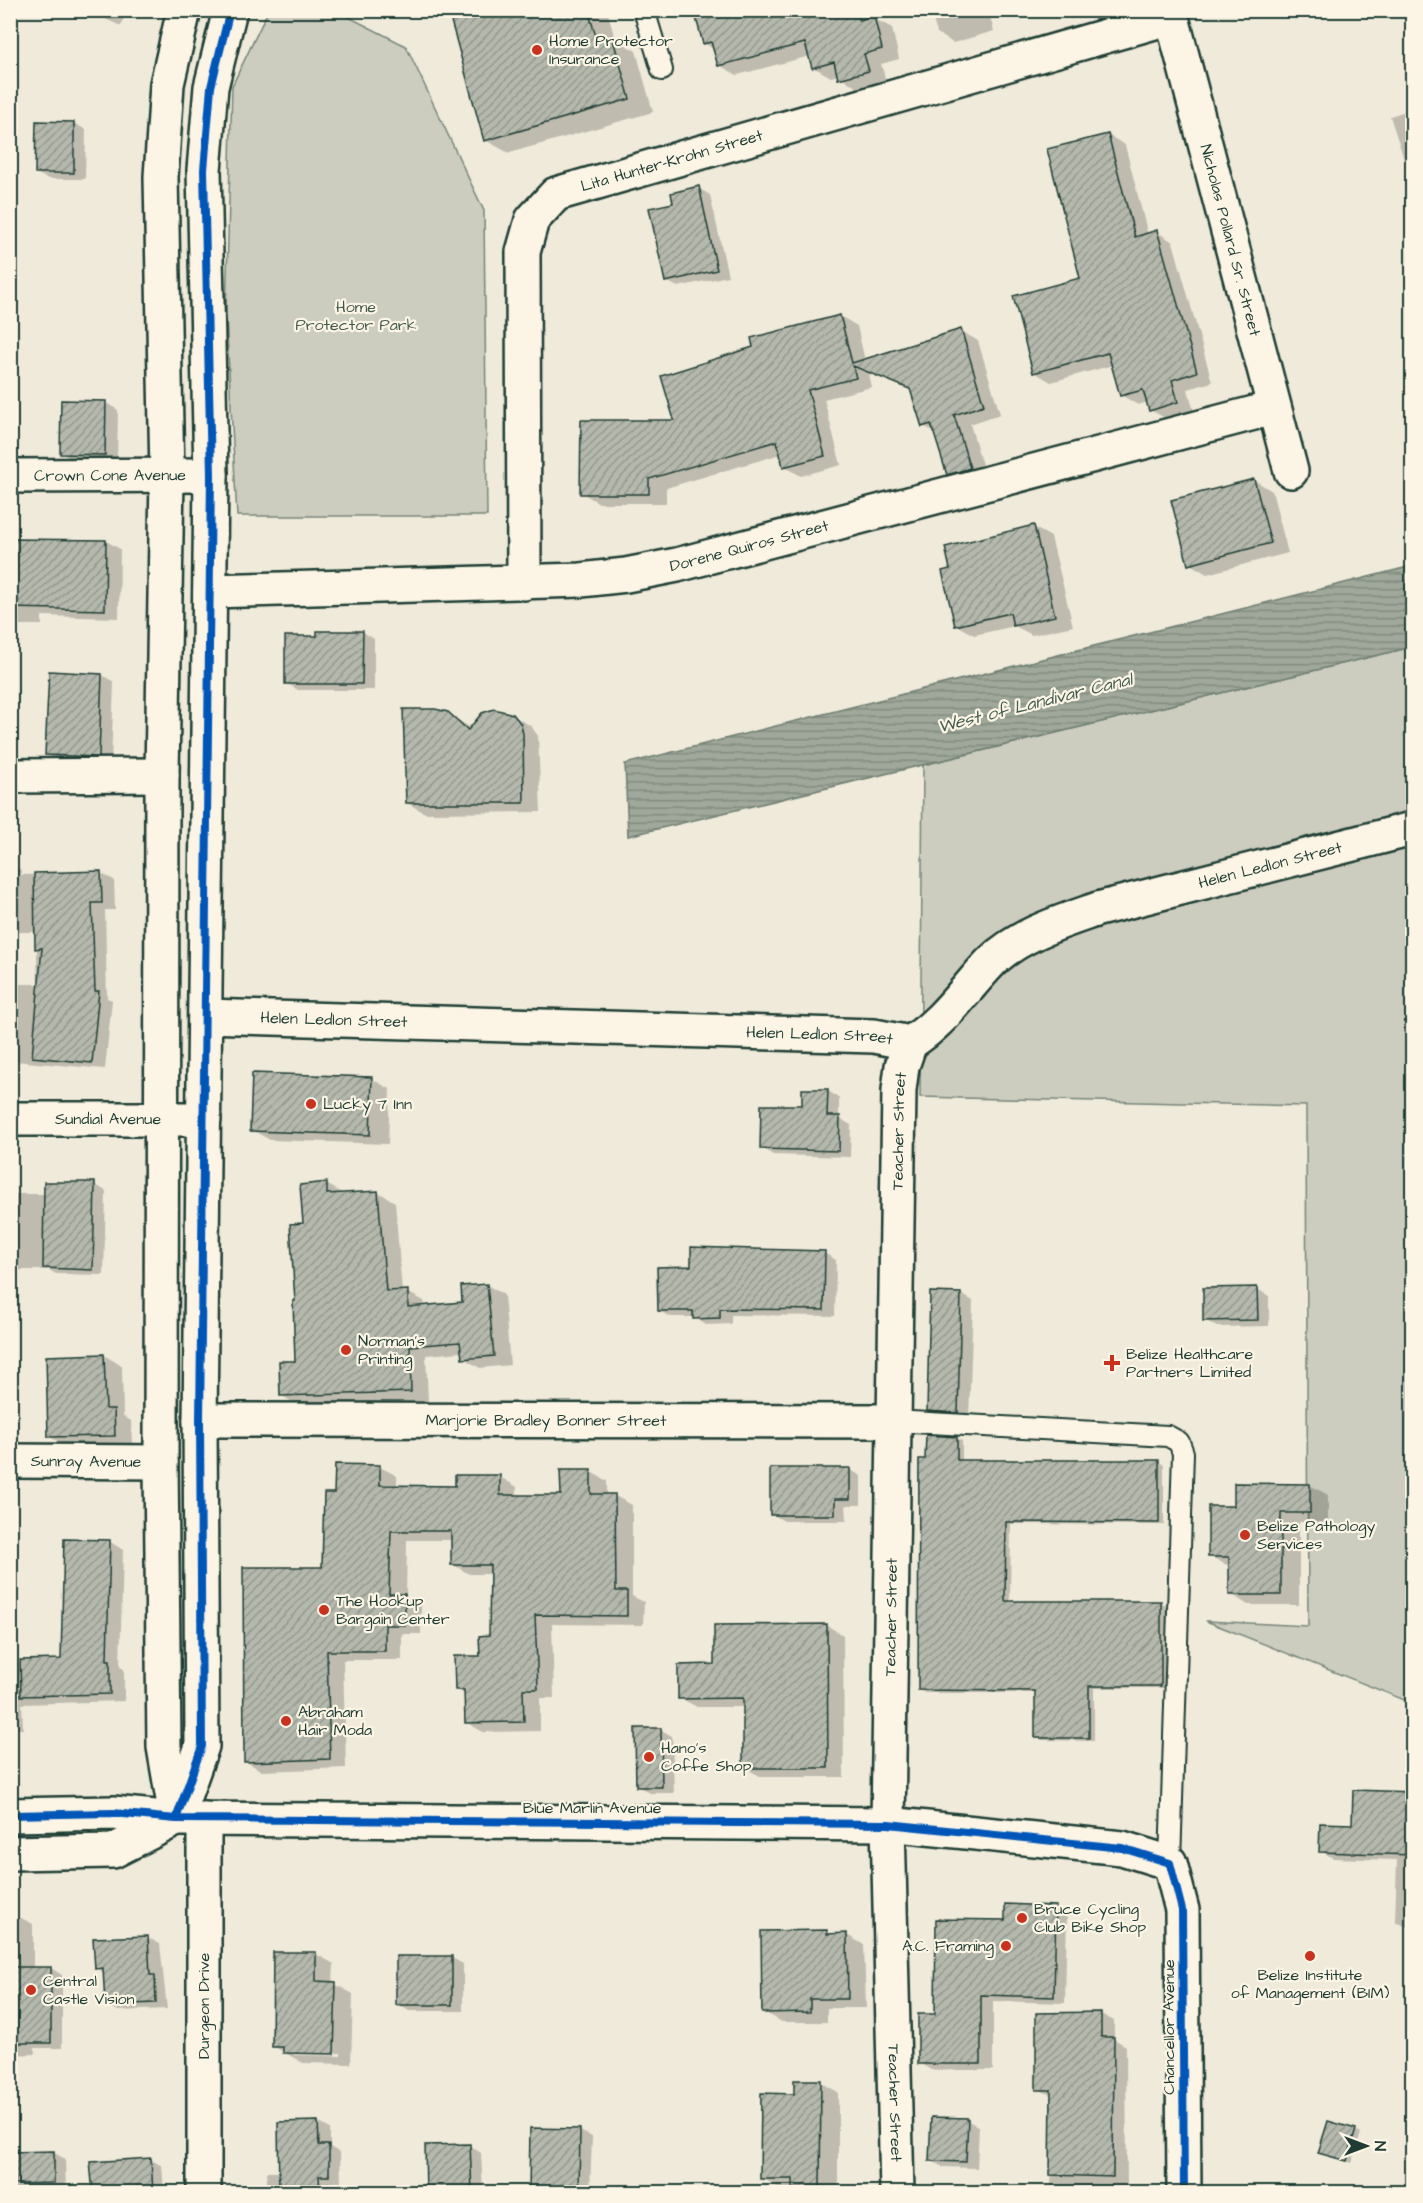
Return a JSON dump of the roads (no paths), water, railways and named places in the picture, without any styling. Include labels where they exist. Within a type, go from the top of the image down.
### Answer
[{"type":"street","points":[[184,10],[167,84],[161,177],[167,476],[162,775],[161,1462],[164,1748],[190,1820]]},
{"type":"street","points":[[190,1820],[202,1746],[201,1420],[211,475],[204,170],[211,87],[230,10]]},
{"type":"street","name":"Nicholas Pollard Sr. Street","points":[[1171,14],[1291,471]]},
{"type":"street","name":"Lita Hunter-Krohn Street","points":[[524,583],[523,252],[532,220],[556,194],[1171,14]]},
{"type":"street","name":"Dorene Quiros Street","points":[[210,591],[524,583],[626,575],[677,565],[1273,408]]},
{"type":"street","name":"Crown Cone Avenue","points":[[10,476],[211,475]]},
{"type":"street","points":[[10,776],[162,775]]},
{"type":"street","name":"Helen Ledlon Street","points":[[206,1016],[874,1036],[910,1043],[941,1020],[993,960],[1020,940],[1057,924],[1109,906],[1413,829]]},
{"type":"street","name":"Teacher Street","points":[[897,2193],[888,1824],[899,1090],[902,1066],[910,1043]]},
{"type":"street","name":"Sundial Avenue","points":[[10,1119],[204,1119]]},
{"type":"street","name":"Marjorie Bradley Bonner Street","points":[[201,1420],[893,1421]]},
{"type":"street","name":"Sunray Avenue","points":[[10,1461],[161,1462]]},
{"type":"street","name":"Blue Marlin Avenue","points":[[10,1815],[112,1813],[190,1820],[888,1824],[1122,1848],[1170,1863]]},
{"type":"street","name":"Blue Marlin Avenue","points":[[10,1853],[113,1851],[190,1820]]},
{"type":"street","name":"Durgeon Drive","points":[[190,1820],[204,2193]]},
{"type":"street","name":"Chancellor Avenue","points":[[1170,1863],[1182,1910],[1184,2193]]},
{"type":"lane","points":[[644,10],[662,70]]},
{"type":"lane","points":[[893,1421],[1168,1436],[1179,1442],[1183,1453],[1170,1863]]},
{"type":"water","name":"West of Landivar Canal","points":[[1412,566],[1412,647],[628,836],[625,764]]},
{"type":"place","name":"Home Protector Insurance","points":[[537,50]]},
{"type":"place","name":"Lucky 7 Inn","points":[[311,1104]]},
{"type":"place","name":"Norman's Printing","points":[[346,1350]]},
{"type":"place","name":"Belize Healthcare Partners Limited","points":[[1112,1363]]},
{"type":"place","name":"Belize Pathology Services","points":[[1245,1535]]},
{"type":"place","name":"The Hookup Bargain Center","points":[[324,1610]]},
{"type":"place","name":"Abraham Hair Moda","points":[[286,1721]]},
{"type":"place","name":"Hano's Coffe Shop","points":[[649,1757]]},
{"type":"place","name":"Bruce Cycling Club Bike Shop","points":[[1022,1918]]},
{"type":"place","name":"A.C. Framing","points":[[1006,1946]]},
{"type":"place","name":"Belize Institute of Management (BIM)","points":[[1310,1956]]},
{"type":"place","name":"Central Castle Vision","points":[[31,1990]]},
{"type":"park label","name":"Home Protector Park","points":[[356,316]]}]
